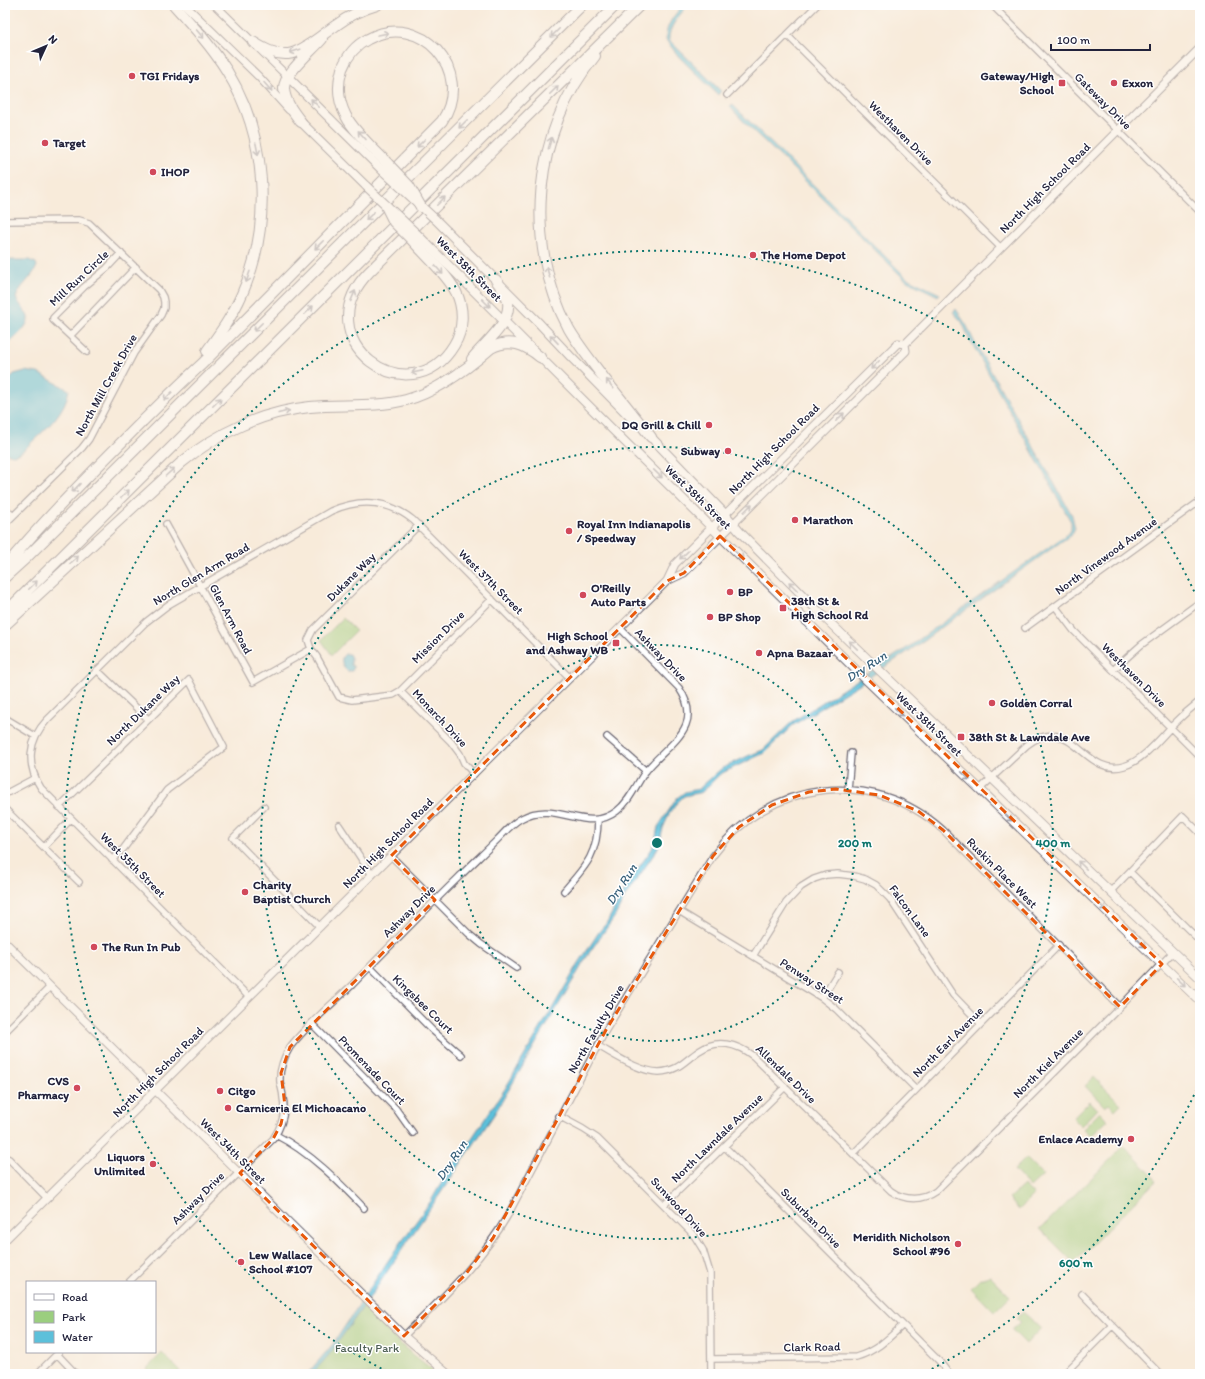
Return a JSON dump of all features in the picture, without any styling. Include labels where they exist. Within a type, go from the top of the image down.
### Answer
[{"type":"highway","points":[[174,5],[212,49],[228,72],[240,96],[248,116],[257,148],[262,192],[257,246],[242,293],[227,322],[214,342],[182,381]]},
{"type":"highway","points":[[253,42],[271,52],[287,54],[302,49],[346,19],[377,5]]},
{"type":"highway","points":[[5,577],[27,557],[582,5]]},
{"type":"highway","points":[[5,613],[616,5]]},
{"type":"highway","points":[[386,206],[394,222],[416,239],[453,288],[460,304],[461,326],[453,347],[446,356],[428,369],[406,374],[384,370],[369,361],[361,353],[352,339],[348,316],[355,289],[365,276],[626,18],[640,5]]},
{"type":"highway","points":[[626,18],[592,60],[579,79],[556,123],[550,143],[541,188],[540,227],[546,265],[554,293],[569,328],[589,358],[651,437]]},
{"type":"highway","points":[[301,122],[284,93],[284,84],[287,76],[328,31]]},
{"type":"highway","points":[[5,567],[86,478],[182,381],[202,364],[434,130],[445,117],[451,101],[451,78],[446,62],[439,53],[427,42],[417,36],[401,32],[379,34],[359,45],[345,63],[339,84],[340,101],[348,119],[385,167],[409,186],[421,207]]},
{"type":"highway","points":[[464,368],[497,330],[504,320],[507,312],[508,301],[506,295],[496,280]]},
{"type":"highway","points":[[5,625],[180,463],[226,433],[251,422],[288,410],[316,407],[376,405],[406,400],[434,388],[452,378],[491,348],[499,345],[519,344],[530,348],[540,357]]},
{"type":"main road","points":[[287,76],[385,167]]},
{"type":"main road","points":[[301,122],[386,206]]},
{"type":"main road","name":"West 38th Street","points":[[421,207],[435,219],[618,406],[651,437],[725,514],[732,524],[869,661],[1200,978]]},
{"type":"main road","name":"West 38th Street","points":[[416,239],[504,320],[608,426],[871,685],[1200,1001]]},
{"type":"street","points":[[185,5],[259,77],[301,122]]},
{"type":"street","points":[[215,5],[287,76]]},
{"type":"street","points":[[727,95],[817,5]]},
{"type":"street","name":"Gateway Drive","points":[[992,5],[1200,212]]},
{"type":"street","name":"Westhaven Drive","points":[[787,35],[1000,248]]},
{"type":"street","name":"North High School Road","points":[[905,344],[1200,48]]},
{"type":"street","points":[[5,220],[86,221],[136,267],[70,336]]},
{"type":"street","name":"Mill Run Circle","points":[[87,352],[53,320],[53,318],[121,253]]},
{"type":"street","name":"North Mill Creek Drive","points":[[5,524],[82,448],[89,439],[134,353],[161,315],[164,302],[159,290],[136,267]]},
{"type":"street","name":"North High School Road","points":[[667,581],[674,564],[898,343],[905,344]]},
{"type":"street","name":"North High School Road","points":[[5,1240],[667,581],[684,573],[906,351],[905,344]]},
{"type":"street","name":"North Vinewood Avenue","points":[[1025,628],[1200,501]]},
{"type":"street","name":"North Glen Arm Road","points":[[35,736],[47,720],[158,612],[178,598],[337,508],[369,502],[384,504],[392,508]]},
{"type":"street","points":[[5,508],[13,516]]},
{"type":"street","name":"West 37th Street","points":[[392,508],[407,515],[419,525],[570,678]]},
{"type":"street","name":"Glen Arm Road","points":[[166,524],[253,682],[312,649]]},
{"type":"street","name":"Dukane Way","points":[[312,649],[308,640],[313,630],[419,525]]},
{"type":"street","name":"Mission Drive","points":[[400,691],[492,599]]},
{"type":"street","points":[[1113,670],[1141,645],[1200,602]]},
{"type":"street","name":"Westhaven Drive","points":[[1055,606],[1074,631],[1200,757]]},
{"type":"street","name":"Ashway Drive","points":[[130,1281],[240,1173],[276,1135],[282,1124],[284,1112],[280,1082],[283,1061],[292,1045],[435,900],[511,826],[526,816],[538,812],[550,812],[586,820],[598,819],[612,814],[622,807],[646,771],[682,733],[687,722],[688,707],[684,695],[679,688],[620,628]]},
{"type":"street","name":"Monarch Drive","points":[[312,649],[339,697],[352,700],[393,694],[400,691],[450,742],[460,754],[464,763],[474,774]]},
{"type":"street","points":[[98,670],[148,719]]},
{"type":"street","name":"North Dukane Way","points":[[59,807],[189,680],[224,747],[167,790],[124,848],[112,860]]},
{"type":"street","points":[[980,790],[1027,745],[1035,739],[1044,736],[1066,738],[1098,764],[1119,768],[1128,765],[1139,759],[1200,701]]},
{"type":"street","points":[[5,718],[35,736]]},
{"type":"street","name":"West 35th Street","points":[[35,736],[30,759],[35,778],[45,793],[249,997]]},
{"type":"street","points":[[607,737],[646,771]]},
{"type":"street","points":[[848,790],[851,753]]},
{"type":"street","points":[[5,794],[35,778]]},
{"type":"street","name":"North Faculty Drive","points":[[404,1336],[458,1282],[488,1246],[508,1215],[559,1116],[615,1015],[719,849],[733,833],[749,820],[778,803],[803,794],[830,789],[848,790]]},
{"type":"street","name":"Ruskin Place West","points":[[848,790],[867,792],[894,799],[932,820],[1120,1006]]},
{"type":"street","points":[[264,807],[233,838],[320,927]]},
{"type":"street","points":[[5,810],[79,882]]},
{"type":"street","points":[[1110,892],[1183,816],[1200,833]]},
{"type":"street","points":[[44,847],[71,819]]},
{"type":"street","points":[[564,891],[580,874],[593,852],[597,839],[598,819]]},
{"type":"street","points":[[339,825],[372,875]]},
{"type":"street","points":[[391,856],[481,944],[516,968]]},
{"type":"street","points":[[1130,872],[1200,941]]},
{"type":"street","name":"Falcon Lane","points":[[753,956],[786,903],[801,887],[826,875],[838,874],[854,876],[873,884],[888,896],[954,997],[981,1024]]},
{"type":"street","name":"Penway Street","points":[[679,911],[822,998],[840,1013],[916,1089]]},
{"type":"street","name":"West 34th Street","points":[[5,942],[404,1336],[448,1374]]},
{"type":"street","name":"North Earl Avenue","points":[[853,1154],[1059,945]]},
{"type":"street","name":"North Kiel Avenue","points":[[938,1188],[1173,952]]},
{"type":"street","name":"Kingsbee Court","points":[[370,967],[432,1030],[461,1055]]},
{"type":"street","points":[[822,998],[838,972]]},
{"type":"street","points":[[5,1032],[50,987]]},
{"type":"street","name":"Promenade Court","points":[[312,1024],[396,1109],[413,1133]]},
{"type":"street","name":"Allendale Drive","points":[[598,1046],[642,1069],[660,1072],[678,1067],[700,1050],[711,1045],[735,1045],[746,1050],[753,1056],[891,1191],[901,1197],[913,1199],[922,1198],[931,1194],[938,1188]]},
{"type":"street","name":"North Lawndale Avenue","points":[[664,1205],[785,1087]]},
{"type":"street","name":"Sunwood Drive","points":[[559,1116],[597,1138],[695,1237],[703,1250],[709,1264],[711,1282],[711,1374]]},
{"type":"street","points":[[276,1135],[319,1164],[364,1208]]},
{"type":"street","name":"Suburban Drive","points":[[724,1146],[941,1363],[949,1374]]},
{"type":"street","points":[[5,1157],[9,1159],[47,1198]]},
{"type":"street","points":[[1082,1294],[1160,1374]]},
{"type":"street","name":"Clark Road","points":[[711,1359],[856,1357],[880,1347],[903,1325]]},
{"type":"street","points":[[1064,1374],[1112,1326]]},
{"type":"street","points":[[37,1374],[58,1353],[76,1374]]},
{"type":"highlighted area","points":[[720,536],[1162,964],[1120,1007],[943,830],[918,811],[879,795],[836,789],[809,792],[772,805],[739,827],[713,856],[606,1030],[493,1238],[465,1275],[404,1336],[240,1173],[273,1139],[281,1124],[285,1106],[281,1073],[290,1047],[435,900],[391,856],[667,581],[684,573]]},
{"type":"green space","points":[[343,618],[356,631],[332,655],[321,640]]},
{"type":"green space","points":[[1094,1077],[1121,1104],[1115,1110],[1109,1104],[1105,1107],[1085,1086]]},
{"type":"green space","points":[[1090,1101],[1097,1109],[1081,1126],[1073,1118]]},
{"type":"green space","points":[[1100,1112],[1108,1120],[1091,1136],[1083,1129]]},
{"type":"green space","points":[[1124,1146],[1157,1180],[1074,1263],[1040,1229]]},
{"type":"green space","points":[[1026,1158],[1043,1175],[1030,1187],[1014,1170]]},
{"type":"green space","points":[[1024,1185],[1034,1195],[1019,1210],[1009,1199]]},
{"type":"green space","points":[[990,1276],[1010,1296],[994,1312],[971,1288],[980,1279]]},
{"type":"green space","name":"Faculty Park","points":[[363,1307],[405,1348],[438,1374],[312,1374],[332,1350]]},
{"type":"green space","points":[[1023,1312],[1041,1328],[1026,1344],[1012,1330],[1021,1322],[1017,1319]]},
{"type":"green space","points":[[162,1353],[180,1371],[176,1374],[151,1374],[146,1369]]},
{"type":"water","points":[[683,5],[688,5],[672,26],[669,40],[721,91],[718,95],[679,57],[666,40],[669,25],[673,17]]},
{"type":"water","points":[[732,104],[907,278],[940,294],[938,296],[907,281],[896,271],[746,124],[730,107]]},
{"type":"water","points":[[5,260],[29,260],[36,263],[37,266],[35,271],[20,289],[16,298],[27,315],[28,321],[23,329],[5,347]]},
{"type":"water","name":"Dry Run","points":[[956,309],[967,326],[1072,515],[1075,528],[1072,534],[909,651],[793,725],[764,753],[720,774],[702,792],[684,796],[677,803],[669,814],[656,851],[624,898],[615,916],[589,953],[495,1113],[328,1356],[312,1374],[307,1374],[333,1344],[390,1258],[431,1201],[505,1089],[579,963],[599,932],[606,924],[632,877],[652,849],[658,827],[677,798],[685,792],[699,789],[721,769],[763,750],[792,722],[907,648],[1070,532],[1071,522],[969,338],[962,322],[953,312]]},
{"type":"water","points":[[25,371],[38,373],[69,390],[64,405],[51,424],[24,450],[16,455],[11,455],[5,453],[5,383],[14,374]]},
{"type":"water","points":[[345,654],[349,654],[351,658],[351,665],[354,667],[352,671],[347,671],[343,665],[342,658]]},
{"type":"place","name":"TGI Fridays","points":[[132,76]]},
{"type":"place","name":"Gateway/High School","points":[[1062,83]]},
{"type":"place","name":"Exxon","points":[[1114,83]]},
{"type":"place","name":"Target","points":[[45,143]]},
{"type":"place","name":"IHOP","points":[[153,172]]},
{"type":"place","name":"The Home Depot","points":[[753,255]]},
{"type":"place","name":"DQ Grill & Chill","points":[[709,425]]},
{"type":"place","name":"Subway","points":[[728,451]]},
{"type":"place","name":"Marathon","points":[[795,520]]},
{"type":"place","name":"Royal Inn Indianapolis / Speedway","points":[[569,531]]},
{"type":"place","name":"BP","points":[[730,592]]},
{"type":"place","name":"O'Reilly Auto Parts","points":[[583,595]]},
{"type":"place","name":"38th St & High School Rd","points":[[783,608]]},
{"type":"place","name":"BP Shop","points":[[710,617]]},
{"type":"place","name":"High School and Ashway WB","points":[[616,643]]},
{"type":"place","name":"Apna Bazaar","points":[[759,653]]},
{"type":"place","name":"Golden Corral","points":[[992,703]]},
{"type":"place","name":"38th St & Lawndale Ave","points":[[961,737]]},
{"type":"place","name":"Charity Baptist Church","points":[[245,892]]},
{"type":"place","name":"The Run In Pub","points":[[94,947]]},
{"type":"place","name":"CVS Pharmacy","points":[[77,1088]]},
{"type":"place","name":"Citgo","points":[[220,1091]]},
{"type":"place","name":"Carniceria El Michoacano","points":[[228,1108]]},
{"type":"place","name":"Enlace Academy","points":[[1131,1139]]},
{"type":"place","name":"Liquors Unlimited","points":[[153,1164]]},
{"type":"place","name":"Meridith Nicholson School #96","points":[[958,1244]]},
{"type":"place","name":"Lew Wallace School #107","points":[[241,1262]]}]
